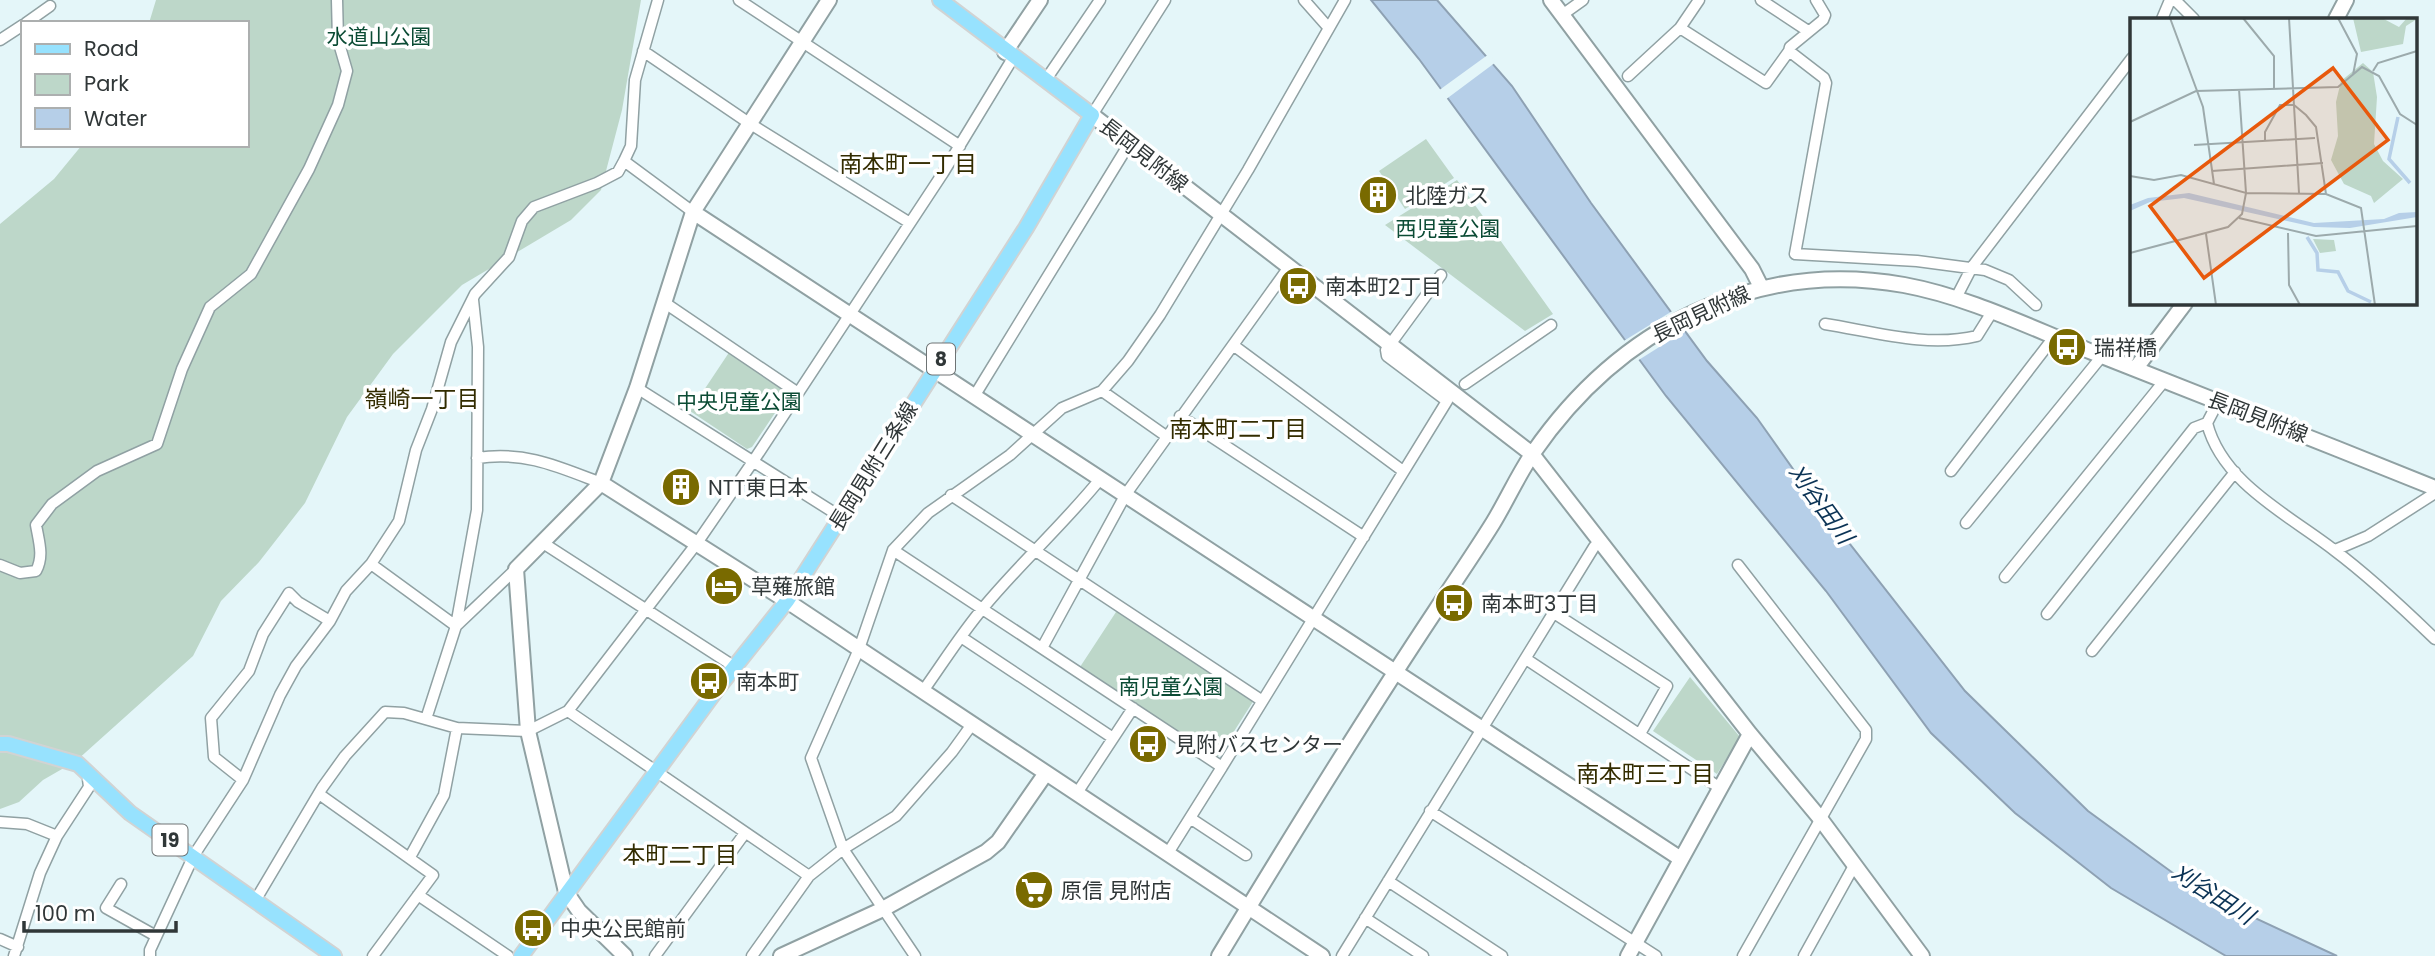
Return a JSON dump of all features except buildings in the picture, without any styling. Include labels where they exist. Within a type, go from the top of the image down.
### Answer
[{"type":"main road","points":[[940,0],[1009,55],[1092,115]]},
{"type":"main road","name":"長岡見附三条線","points":[[521,956],[566,892],[787,601],[1026,228],[1092,115]]},
{"type":"main road","name":"19","points":[[0,744],[63,757],[87,770],[130,813],[194,855],[334,956]]},
{"type":"street","points":[[0,565],[20,573],[36,571],[41,562],[41,550],[36,525],[52,504],[97,471],[157,444],[182,369],[210,307],[251,274],[309,169],[338,105],[347,71],[338,40],[337,0]]},
{"type":"street","points":[[152,954],[156,936],[194,855],[243,780],[280,695],[313,641],[330,621],[346,591],[371,564],[399,521],[416,450],[432,409],[450,342],[483,283],[509,257],[522,221],[534,207],[618,173],[631,146],[635,80],[658,0]]},
{"type":"street","points":[[739,0],[960,146]]},
{"type":"street","points":[[456,626],[601,483],[637,388],[693,212],[829,0]]},
{"type":"street","points":[[255,901],[345,756],[385,712],[404,713],[457,728],[528,731],[568,711],[643,609],[697,543],[752,463],[960,146],[1040,0]]},
{"type":"street","points":[[1045,81],[1100,0]]},
{"type":"street","points":[[1304,0],[1327,26]]},
{"type":"street","points":[[915,956],[881,910],[843,849],[811,758],[859,649],[893,550],[928,513],[1035,434],[1062,408],[1102,391],[1160,315],[1221,214],[1327,26],[1345,0]]},
{"type":"street","points":[[1550,0],[1753,270],[1758,287]]},
{"type":"street","points":[[1562,15],[1583,0]]},
{"type":"street","points":[[1628,76],[1680,28],[1699,0]]},
{"type":"street","points":[[1761,0],[1808,31]]},
{"type":"street","points":[[1680,28],[1766,83],[1788,51],[1823,20],[1825,15],[1815,0]]},
{"type":"street","points":[[2158,0],[2167,11],[2191,18]]},
{"type":"street","points":[[2337,18],[2346,0]]},
{"type":"street","points":[[1092,115],[1162,1]]},
{"type":"street","points":[[28,21],[50,6]]},
{"type":"street","points":[[0,40],[21,26]]},
{"type":"street","points":[[643,51],[749,123],[910,223]]},
{"type":"street","points":[[1788,51],[1824,78],[1826,83],[1795,254],[1972,267],[2010,280],[2036,305]]},
{"type":"street","points":[[1956,298],[1972,267],[2130,61]]},
{"type":"street","name":"長岡見附線","points":[[1092,115],[1532,454],[1580,394],[1608,368],[1681,319],[1758,287],[1855,279],[1901,285],[1956,298],[2136,368],[2435,491]]},
{"type":"street","points":[[975,395],[1129,144]]},
{"type":"street","points":[[624,161],[693,212],[1681,859]]},
{"type":"street","points":[[1042,648],[1126,494],[1289,267]]},
{"type":"street","points":[[1168,853],[1447,401],[1387,356],[1386,350],[1441,275]]},
{"type":"street","points":[[426,719],[456,626],[477,510],[478,347],[473,300]]},
{"type":"street","points":[[665,303],[798,393]]},
{"type":"street","points":[[2136,368],[2184,304]]},
{"type":"street","points":[[1825,324],[1920,340],[1949,341],[1977,336],[1992,312]]},
{"type":"street","points":[[1465,384],[1550,325]]},
{"type":"street","points":[[1951,471],[2054,337]]},
{"type":"street","points":[[1233,345],[1403,471]]},
{"type":"street","points":[[1966,523],[2102,356]]},
{"type":"street","points":[[2005,577],[2165,380]]},
{"type":"street","points":[[637,388],[841,517]]},
{"type":"street","points":[[1102,391],[1166,436]]},
{"type":"street","points":[[2047,614],[2194,428],[2207,423],[2218,402]]},
{"type":"street","points":[[1180,416],[1364,537]]},
{"type":"street","points":[[2207,423],[2211,438],[2235,472],[2266,501],[2335,550],[2435,639]]},
{"type":"street","points":[[477,458],[508,454],[557,466],[601,483],[973,723],[1322,956]]},
{"type":"street","points":[[1219,956],[1395,671],[1493,523],[1532,454],[1750,734],[1819,817],[1922,956]]},
{"type":"street","points":[[2092,651],[2235,472]]},
{"type":"street","points":[[923,691],[982,609],[1034,551],[1066,521],[1101,478]]},
{"type":"street","points":[[2335,550],[2368,536],[2435,491]]},
{"type":"street","points":[[951,495],[1261,700]]},
{"type":"street","points":[[1342,956],[1480,727],[1601,540]]},
{"type":"street","points":[[543,542],[735,667]]},
{"type":"street","points":[[893,550],[1222,767]]},
{"type":"street","points":[[371,564],[456,626]]},
{"type":"street","points":[[1738,565],[1866,730],[1866,739],[1819,817],[1743,956]]},
{"type":"street","points":[[516,569],[528,731],[566,892],[579,911],[625,956]]},
{"type":"street","points":[[243,780],[214,757],[211,718],[249,671],[262,634],[289,593],[298,602],[330,621]]},
{"type":"street","points":[[1554,613],[1667,686],[1641,732]]},
{"type":"street","points":[[961,637],[1113,738]]},
{"type":"street","points":[[1526,659],[1641,732],[1720,788]]},
{"type":"street","points":[[1077,793],[1133,708]]},
{"type":"street","points":[[568,711],[809,876]]},
{"type":"street","points":[[752,956],[809,876],[843,849],[896,816],[952,752],[973,723]]},
{"type":"street","points":[[410,857],[444,795],[457,728]]},
{"type":"street","points":[[1631,949],[1750,734]]},
{"type":"street","points":[[0,939],[16,951],[40,873],[57,836],[89,787],[87,770]]},
{"type":"street","points":[[781,956],[881,910],[998,842],[1046,772]]},
{"type":"street","points":[[319,794],[433,875],[373,956]]},
{"type":"street","points":[[1430,811],[1631,949],[1656,956]]},
{"type":"street","points":[[1190,818],[1246,855]]},
{"type":"street","points":[[0,822],[27,824],[57,836]]},
{"type":"street","points":[[655,956],[746,832]]},
{"type":"street","points":[[1804,956],[1854,864]]},
{"type":"street","points":[[1388,881],[1501,956]]},
{"type":"street","points":[[121,884],[106,908],[156,936]]},
{"type":"street","points":[[418,895],[508,956]]},
{"type":"street","points":[[1365,918],[1423,956]]},
{"type":"green space","name":"水道山公園","points":[[156,0],[641,0],[622,110],[601,190],[571,220],[462,285],[393,354],[347,417],[305,503],[259,562],[221,601],[193,656],[76,761],[43,780],[19,802],[0,809],[0,224],[54,179],[80,147],[248,147],[248,21],[150,21]]},
{"type":"green space","points":[[1426,139],[1454,178],[1405,209],[1379,171]]},
{"type":"green space","name":"西児童公園","points":[[1457,180],[1553,314],[1525,331],[1385,225]]},
{"type":"green space","name":"中央児童公園","points":[[730,351],[786,389],[787,395],[752,447],[747,449],[690,411]]},
{"type":"green space","name":"南児童公園","points":[[1116,612],[1123,612],[1254,700],[1217,758],[1080,667]]},
{"type":"green space","points":[[1690,677],[1740,737],[1717,774],[1653,731]]},
{"type":"water","points":[[1371,0],[1437,0],[1512,86],[1591,203],[1707,361],[1757,418],[1810,493],[1965,691],[2088,811],[2199,892],[2337,956],[2226,956],[2111,888],[2015,813],[1931,733],[1826,591],[1666,396],[1419,59]]},
{"type":"pier","points":[[1489,54],[1496,62],[1445,100],[1438,91]]},
{"type":"pier","points":[[1674,310],[1688,329],[1637,361],[1622,342]]},
{"type":"place","name":"北陸ガス","points":[[1378,195]]},
{"type":"place","name":"南本町2丁目","points":[[1298,286]]},
{"type":"place","name":"瑞祥橋","points":[[2067,347]]},
{"type":"place","name":"NTT東日本","points":[[681,487]]},
{"type":"place","name":"草薙旅館","points":[[724,586]]},
{"type":"place","name":"南本町3丁目","points":[[1454,603]]},
{"type":"place","name":"南本町","points":[[709,681]]},
{"type":"place","name":"見附バスセンター","points":[[1148,744]]},
{"type":"place","name":"原信 見附店","points":[[1034,890]]},
{"type":"place","name":"中央公民館前","points":[[533,928]]},
{"type":"district","name":"南本町一丁目","points":[[908,164]]},
{"type":"district","name":"嶺崎一丁目","points":[[422,399]]},
{"type":"district","name":"南本町二丁目","points":[[1238,429]]},
{"type":"district","name":"南本町三丁目","points":[[1645,774]]},
{"type":"district","name":"本町二丁目","points":[[680,855]]},
{"type":"water label","name":"刈谷田川","points":[[1821,504]]},
{"type":"water label","name":"刈谷田川","points":[[2213,894]]}]
